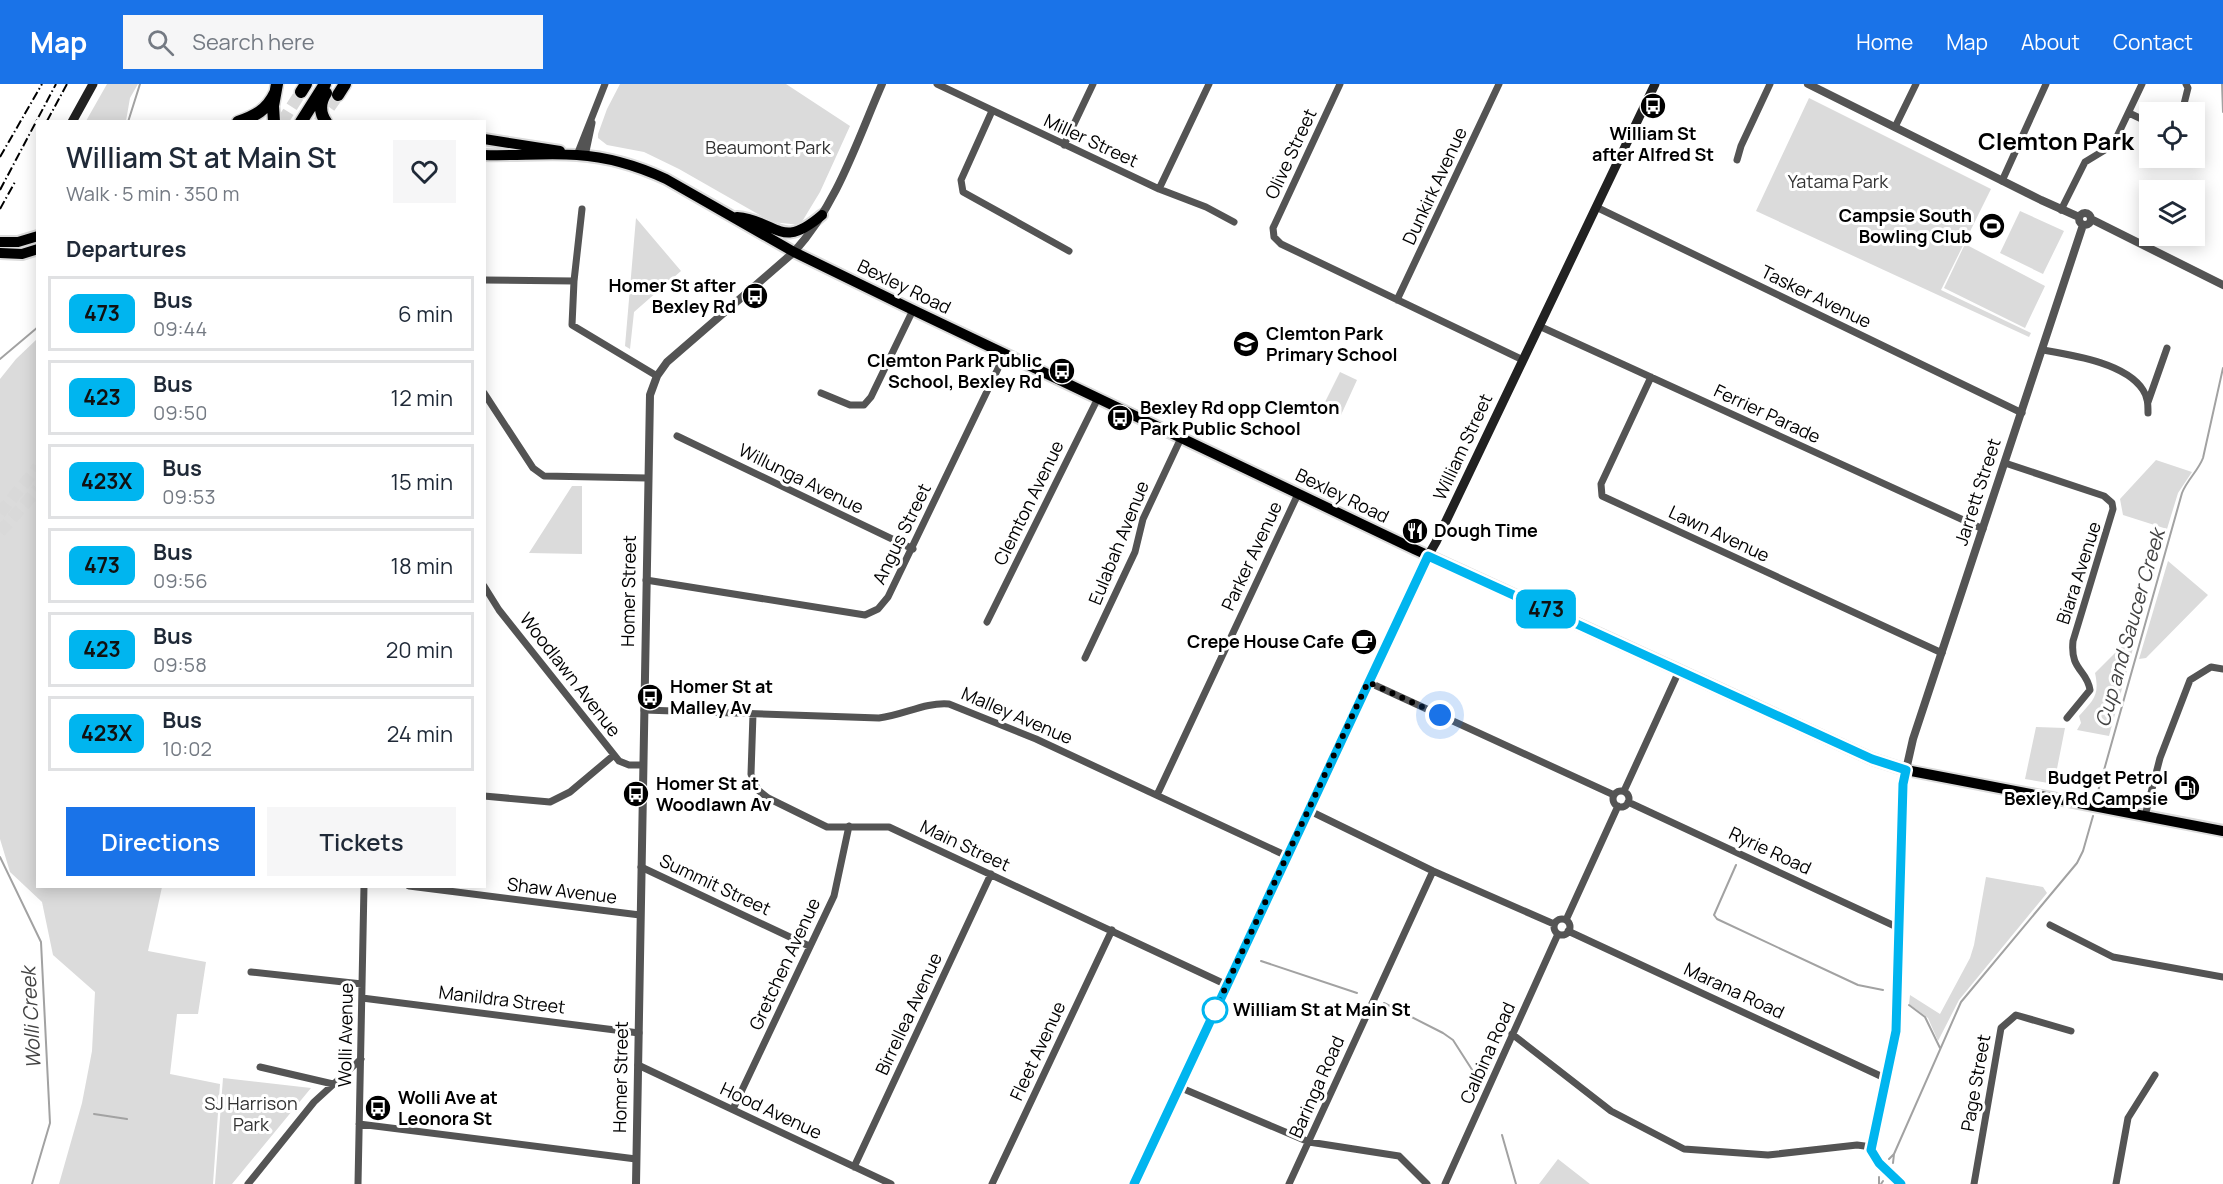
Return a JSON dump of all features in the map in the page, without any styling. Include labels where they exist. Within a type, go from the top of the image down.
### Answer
[{"type":"highway","points":[[303,120],[325,84]]},
{"type":"highway","points":[[242,120],[261,111],[269,104],[276,88]]},
{"type":"highway","points":[[274,120],[276,88]]},
{"type":"highway","points":[[325,120],[321,107],[323,98],[338,88]]},
{"type":"main road","points":[[73,120],[93,84]]},
{"type":"main road","name":"William Street","points":[[1134,1184],[1368,682],[1655,84]]},
{"type":"main road","name":"Bexley Road","points":[[486,139],[624,163],[646,170],[666,179],[794,252],[913,310],[1428,556],[1872,759],[1906,770],[2223,831]]},
{"type":"main road","name":"Bexley Road","points":[[486,155],[529,157],[579,155]]},
{"type":"main road","points":[[731,216],[748,218],[787,234],[803,230],[822,215]]},
{"type":"main road","points":[[0,243],[18,242],[36,237]]},
{"type":"main road","points":[[0,253],[22,254],[36,250]]},
{"type":"street","points":[[579,155],[583,137],[604,84]]},
{"type":"street","name":"Homer Street","points":[[636,1184],[650,392],[657,376],[670,359],[794,252],[822,215],[832,199],[882,84]]},
{"type":"street","name":"Miller Street","points":[[937,84],[1064,145],[1159,189],[1206,207],[1234,222]]},
{"type":"street","points":[[1064,145],[1093,84]]},
{"type":"street","points":[[1159,189],[1209,84]]},
{"type":"street","name":"Olive Street","points":[[1340,84],[1273,228],[1274,237],[1281,244],[1397,300]]},
{"type":"street","name":"Dunkirk Avenue","points":[[1397,300],[1499,84]]},
{"type":"street","points":[[1737,160],[1741,146],[1770,84]]},
{"type":"street","points":[[1808,84],[2061,210],[2223,285]]},
{"type":"street","points":[[1895,127],[1916,84]]},
{"type":"street","points":[[2002,181],[2046,84]]},
{"type":"street","points":[[2061,210],[2085,162],[2113,145],[2142,84]]},
{"type":"street","points":[[2184,102],[2188,88],[2186,84]]},
{"type":"street","points":[[992,111],[961,180],[963,192],[1069,251]]},
{"type":"street","points":[[2129,113],[2139,118]]},
{"type":"street","name":"Tasker Avenue","points":[[1596,207],[2022,413]]},
{"type":"street","points":[[582,209],[572,324],[657,376]]},
{"type":"street","name":"Jarrett Street","points":[[1906,770],[1913,739],[2085,220]]},
{"type":"street","points":[[486,280],[574,281]]},
{"type":"street","points":[[1397,300],[1523,360]]},
{"type":"street","points":[[821,393],[850,405],[864,405],[871,397],[913,310]]},
{"type":"street","name":"Ferrier Parade","points":[[1539,326],[1983,529]]},
{"type":"street","points":[[2148,402],[2167,348]]},
{"type":"street","points":[[2043,350],[2071,354],[2114,368],[2144,390],[2148,402],[2148,413]]},
{"type":"street","name":"Angus Street","points":[[646,580],[865,615],[878,609],[888,597],[913,549],[1005,354]]},
{"type":"street","name":"Lawn Avenue","points":[[1651,377],[1601,484],[1602,496],[1942,653]]},
{"type":"street","points":[[486,396],[533,468],[544,476],[647,478]]},
{"type":"street","name":"Clemton Avenue","points":[[987,622],[1098,398]]},
{"type":"street","name":"Willunga Avenue","points":[[676,436],[913,549]]},
{"type":"street","name":"Eulabah Avenue","points":[[1085,658],[1136,552],[1143,519],[1181,438]]},
{"type":"street","name":"Biara Avenue","points":[[2005,463],[2104,496],[2112,503],[2114,509],[2073,641],[2072,653],[2076,666],[2089,683],[2090,690],[2067,718]]},
{"type":"street","name":"Parker Avenue","points":[[1156,795],[1298,494]]},
{"type":"street","name":"Woodlawn Avenue","points":[[486,589],[499,610],[614,755],[623,764],[642,765]]},
{"type":"street","points":[[2145,816],[2160,758],[2190,680],[2211,667],[2223,669]]},
{"type":"street","points":[[1624,791],[1679,671]]},
{"type":"street","points":[[1368,682],[1614,795]]},
{"type":"street","name":"Malley Avenue","points":[[644,710],[879,718],[897,716],[934,703],[949,704],[1036,738],[1287,856]]},
{"type":"street","name":"Main Street","points":[[753,714],[751,774],[758,790],[768,798],[827,827],[889,827],[1227,985]]},
{"type":"street","points":[[486,796],[550,802],[570,792],[614,755]]},
{"type":"street","points":[[1901,1184],[1873,1156],[1872,1147],[1896,1031],[1903,784],[1906,770]]},
{"type":"street","points":[[1614,795],[1624,791]]},
{"type":"street","points":[[1614,795],[1614,802],[1618,806],[1625,806],[1629,796],[1624,791]]},
{"type":"street","name":"Ryrie Road","points":[[1628,802],[1899,928]]},
{"type":"street","points":[[1566,920],[1618,806]]},
{"type":"street","points":[[1308,810],[1433,871],[1554,924]]},
{"type":"street","name":"Gretchen Avenue","points":[[733,1109],[837,887],[849,826]]},
{"type":"street","name":"Summit Street","points":[[641,867],[808,946]]},
{"type":"street","name":"Baringa Road","points":[[1289,1184],[1433,871]]},
{"type":"street","name":"Birrellea Avenue","points":[[854,1167],[992,874]]},
{"type":"street","name":"Wolli Avenue","points":[[358,1184],[364,888]]},
{"type":"street","name":"Shaw Avenue","points":[[425,888],[640,915]]},
{"type":"street","points":[[1558,920],[1566,920],[1569,924],[1568,931],[1563,935],[1554,931],[1554,924],[1558,920]]},
{"type":"street","points":[[2050,926],[2113,957],[2223,977]]},
{"type":"street","name":"Fleet Avenue","points":[[992,1184],[1112,930]]},
{"type":"street","name":"Marana Road","points":[[1568,931],[1887,1078]]},
{"type":"street","name":"Calbina Road","points":[[1445,1184],[1558,934]]},
{"type":"street","points":[[251,972],[362,984]]},
{"type":"street","name":"Manildra Street","points":[[362,998],[639,1033]]},
{"type":"street","name":"Page Street","points":[[1974,1184],[2001,1028],[2016,1015],[2071,1030]]},
{"type":"street","points":[[1512,1034],[1611,1111],[1684,1149],[1768,1155],[1857,1145],[1872,1147]]},
{"type":"street","points":[[248,1184],[314,1102],[361,1059]]},
{"type":"street","name":"Hood Avenue","points":[[638,1065],[891,1184]]},
{"type":"street","points":[[260,1067],[333,1084]]},
{"type":"street","points":[[2116,1184],[2128,1118],[2155,1075]]},
{"type":"street","points":[[1179,1087],[1309,1142],[1399,1156],[1427,1184]]},
{"type":"street","points":[[359,1124],[636,1159]]},
{"type":"green space","points":[[107,84],[138,84],[130,98],[126,120],[87,120]]},
{"type":"green space","name":"Beaumont Park","points":[[620,84],[786,84],[850,126],[820,192],[800,225],[772,222],[679,169],[644,152],[607,145],[598,138],[607,109]]},
{"type":"green space","name":"Yatama Park","points":[[1809,98],[1991,189],[1941,290],[2031,333],[2029,337],[1756,211]]},
{"type":"green space","points":[[2020,211],[2064,231],[2043,274],[2000,253]]},
{"type":"green space","points":[[636,218],[681,271],[634,312],[630,349],[625,346]]},
{"type":"green space","points":[[1965,244],[2045,286],[2025,328],[1944,288]]},
{"type":"green space","points":[[36,340],[36,888],[162,888],[148,951],[206,962],[198,1014],[177,1014],[170,1074],[220,1084],[213,1184],[59,1184],[82,1103],[92,1051],[95,992],[53,955],[42,902],[10,872],[0,839],[0,379]]},
{"type":"green space","points":[[1340,372],[1357,380],[1341,415],[1323,406]]},
{"type":"green space","points":[[2156,460],[2192,472],[2178,493],[2167,529],[2123,515],[2120,499]]},
{"type":"green space","points":[[572,486],[582,486],[582,554],[529,553]]},
{"type":"green space","points":[[2168,561],[2208,595],[2146,658],[2139,659]]},
{"type":"green space","points":[[2138,630],[2109,736],[2077,730],[2081,723],[2079,716],[2092,701],[2096,692],[2095,673]]},
{"type":"green space","points":[[2036,727],[2065,728],[2054,784],[2025,779]]},
{"type":"green space","points":[[1986,877],[2043,887],[2047,893],[1959,1000],[1938,1041],[1928,1018],[1909,1004],[1910,995],[1940,1014],[1970,958]]},
{"type":"green space","name":"SJ Harrison Park","points":[[223,1078],[311,1088],[232,1184],[215,1184]]},
{"type":"green space","points":[[1558,1159],[1590,1184],[1539,1184]]},
{"type":"waterway","name":"Wolli Creek","points":[[129,120],[140,84]]},
{"type":"waterway","points":[[2222,84],[2223,112]]},
{"type":"waterway","name":"Wolli Creek","points":[[0,359],[36,329]]},
{"type":"waterway","name":"Cup and Saucer Creek","points":[[2097,795],[2182,493],[2203,458],[2223,368]]},
{"type":"waterway","points":[[1893,1163],[1894,1154],[1961,1002],[2077,863],[2083,851],[2093,816]]},
{"type":"waterway","name":"Wolli Creek","points":[[0,857],[41,942],[50,1123],[32,1184]]},
{"type":"waterway","points":[[1736,865],[1714,915],[1717,919],[1858,985],[1883,990]]},
{"type":"waterway","points":[[1261,961],[1357,993]]},
{"type":"waterway","points":[[1384,1003],[1453,1040],[1478,1079]]},
{"type":"waterway","points":[[1909,1005],[1925,1017],[1940,1048]]},
{"type":"waterway","points":[[94,1114],[127,1119]]},
{"type":"waterway","points":[[1502,1135],[1516,1184]]},
{"type":"waterway","points":[[1889,1159],[1894,1154]]},
{"type":"waterway","name":"Cup and Saucer Creek","points":[[1879,1177],[1879,1184]]},
{"type":"tunnel","points":[[283,120],[301,92]]},
{"type":"tunnel","points":[[320,120],[338,95]]},
{"type":"tunnel","points":[[0,513],[36,469]]},
{"type":"tunnel","points":[[0,532],[36,491]]},
{"type":"railway","points":[[0,157],[42,84]]},
{"type":"railway","points":[[37,120],[56,84]]},
{"type":"railway","points":[[48,120],[67,84]]},
{"type":"railway","points":[[0,190],[36,122]]},
{"type":"railway","points":[[0,209],[15,182]]},
{"type":"bus line","name":"473","points":[[1134,1184],[1428,556],[1872,759],[1906,770],[1903,784],[1895,1036],[1871,1150],[1879,1163],[1901,1184]]},
{"type":"place","name":"William St after Alfred St","points":[[1653,106]]},
{"type":"place","name":"Campsie South Bowling Club","points":[[1992,226]]},
{"type":"place","name":"Homer St after Bexley Rd","points":[[755,296]]},
{"type":"place","name":"Clemton Park Primary School","points":[[1246,344]]},
{"type":"place","name":"Clemton Park Public School, Bexley Rd","points":[[1062,371]]},
{"type":"place","name":"Bexley Rd opp Clemton Park Public School","points":[[1120,418]]},
{"type":"place","name":"Dough Time","points":[[1415,531]]},
{"type":"place","name":"Crepe House Cafe","points":[[1364,642]]},
{"type":"place","name":"Homer St at Malley Av","points":[[650,697]]},
{"type":"place","name":"Budget Petrol Bexley Rd Campsie","points":[[2187,788]]},
{"type":"place","name":"Homer St at Woodlawn Av","points":[[636,794]]},
{"type":"place","name":"William St at Main St","points":[[1215,1010]]},
{"type":"place","name":"Wolli Ave at Leonora St","points":[[378,1108]]},
{"type":"district","name":"Clemton Park","points":[[2056,142]]},
{"type":"route","points":[[1215,1010],[1368,682],[1440,715]]}]
